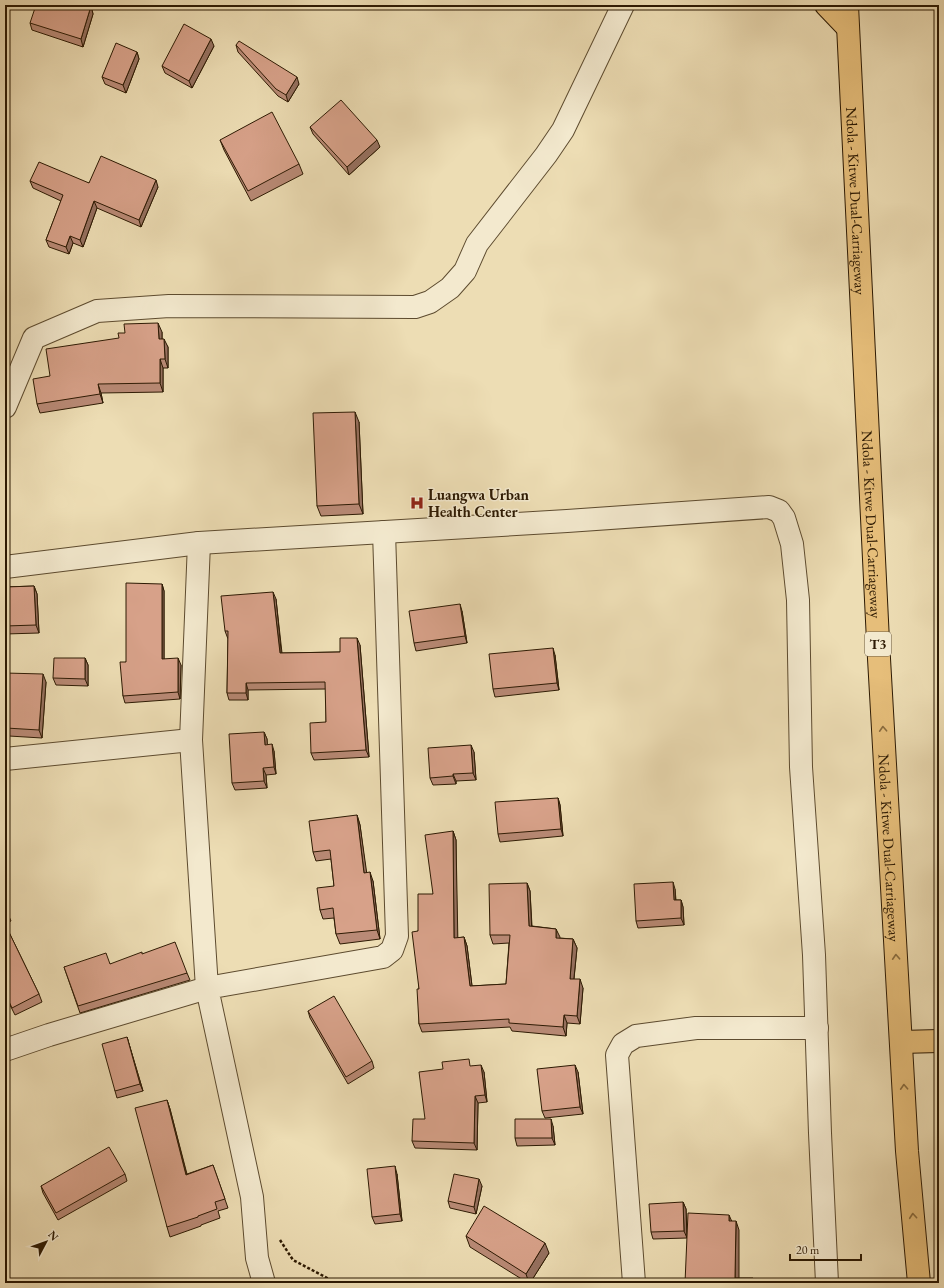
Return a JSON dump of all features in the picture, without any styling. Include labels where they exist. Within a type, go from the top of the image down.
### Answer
[{"type":"highway","points":[[826,5],[847,27]]},
{"type":"highway","name":"Ndola - Kitwe Dual-Carriageway","points":[[847,5],[879,648],[907,1151],[920,1283]]},
{"type":"highway","points":[[901,1042],[939,1041]]},
{"type":"street","points":[[5,407],[34,338],[97,312],[169,306],[415,307],[430,302],[450,288],[464,271],[477,244],[546,154],[562,130],[623,5]]},
{"type":"street","points":[[5,567],[199,543],[567,522],[769,507],[779,511],[792,544],[798,600],[801,767],[814,955],[828,1283]]},
{"type":"street","points":[[5,1050],[49,1035],[207,988],[383,957],[392,950],[397,936],[384,532]]},
{"type":"street","points":[[199,543],[191,740],[207,988],[252,1197],[257,1258],[264,1283]]},
{"type":"street","points":[[5,759],[191,740]]},
{"type":"street","points":[[634,1283],[617,1055],[623,1044],[636,1036],[696,1028],[816,1028]]},
{"type":"path","points":[[276,1235],[293,1260],[331,1280],[341,1283]]},
{"type":"building","points":[[36,5],[91,6],[81,39],[30,23]]},
{"type":"building","points":[[184,24],[211,39],[189,81],[162,66]]},
{"type":"building","points":[[239,41],[297,77],[286,95],[276,89],[236,45]]},
{"type":"building","points":[[116,43],[137,52],[123,85],[102,77]]},
{"type":"building","points":[[341,100],[377,140],[347,167],[310,127]]},
{"type":"building","points":[[272,112],[299,164],[248,191],[220,140]]},
{"type":"building","points":[[101,156],[156,180],[139,220],[94,201],[80,240],[70,236],[66,247],[46,240],[63,195],[30,181],[39,162],[89,183]]},
{"type":"building","points":[[158,323],[159,339],[164,339],[165,359],[160,359],[160,383],[98,384],[100,394],[37,404],[33,379],[50,376],[46,349],[119,338],[118,333],[125,333],[124,324]]},
{"type":"building","points":[[355,412],[359,504],[317,506],[313,413]]},
{"type":"building","points":[[126,583],[162,584],[162,659],[178,658],[178,692],[123,696],[120,662],[126,662]]},
{"type":"building","points":[[34,586],[36,625],[5,626],[5,587]]},
{"type":"building","points":[[273,592],[280,653],[340,652],[340,638],[357,638],[366,750],[311,753],[310,723],[326,722],[325,682],[246,683],[246,693],[227,693],[228,631],[225,631],[221,596]]},
{"type":"building","points":[[460,604],[465,636],[414,643],[409,611]]},
{"type":"building","points":[[553,648],[557,683],[493,689],[489,654]]},
{"type":"building","points":[[54,658],[85,658],[85,679],[53,678]]},
{"type":"building","points":[[5,673],[43,674],[39,730],[6,728],[9,693],[5,693]]},
{"type":"building","points":[[264,732],[265,745],[272,744],[274,767],[263,768],[264,781],[232,783],[229,734]]},
{"type":"building","points":[[471,745],[473,773],[453,774],[453,776],[430,778],[428,748]]},
{"type":"building","points":[[558,798],[561,829],[498,834],[495,802]]},
{"type":"building","points":[[357,815],[364,873],[370,872],[377,930],[336,934],[333,908],[320,910],[317,888],[334,886],[330,850],[313,852],[309,821]]},
{"type":"building","points":[[453,831],[454,938],[464,937],[470,986],[506,984],[510,935],[490,935],[489,884],[527,883],[529,926],[556,929],[556,938],[573,939],[570,979],[580,979],[577,1016],[564,1015],[563,1027],[509,1023],[509,1019],[419,1024],[417,989],[419,989],[412,932],[418,931],[418,894],[433,894],[425,835]]},
{"type":"building","points":[[673,882],[674,900],[681,900],[681,918],[636,921],[634,884]]},
{"type":"building","points":[[5,907],[8,914],[5,915]]},
{"type":"building","points":[[5,924],[39,994],[12,1008],[5,993]]},
{"type":"building","points":[[175,942],[187,973],[78,1006],[64,967],[106,953],[110,964]]},
{"type":"building","points":[[334,996],[372,1061],[346,1077],[308,1011]]},
{"type":"building","points":[[127,1037],[140,1084],[115,1091],[102,1044]]},
{"type":"building","points":[[469,1059],[470,1066],[481,1065],[485,1095],[475,1096],[474,1143],[412,1141],[413,1119],[425,1119],[419,1072],[443,1069],[442,1062]]},
{"type":"building","points":[[575,1065],[580,1107],[542,1111],[537,1069]]},
{"type":"building","points":[[167,1100],[186,1175],[213,1165],[225,1199],[215,1202],[217,1209],[167,1227],[135,1108]]},
{"type":"building","points":[[515,1119],[551,1119],[552,1138],[515,1138]]},
{"type":"building","points":[[109,1147],[125,1174],[56,1213],[41,1186]]},
{"type":"building","points":[[395,1166],[400,1214],[372,1217],[367,1169]]},
{"type":"building","points":[[454,1174],[479,1179],[474,1207],[448,1201]]},
{"type":"building","points":[[683,1202],[684,1231],[651,1232],[649,1204]]},
{"type":"building","points":[[484,1206],[545,1243],[526,1274],[466,1236]]},
{"type":"building","points":[[688,1213],[729,1215],[729,1221],[736,1221],[735,1278],[753,1278],[753,1283],[685,1283]]},
{"type":"place","name":"Luangwa Urban Health Center","points":[[417,503]]}]
